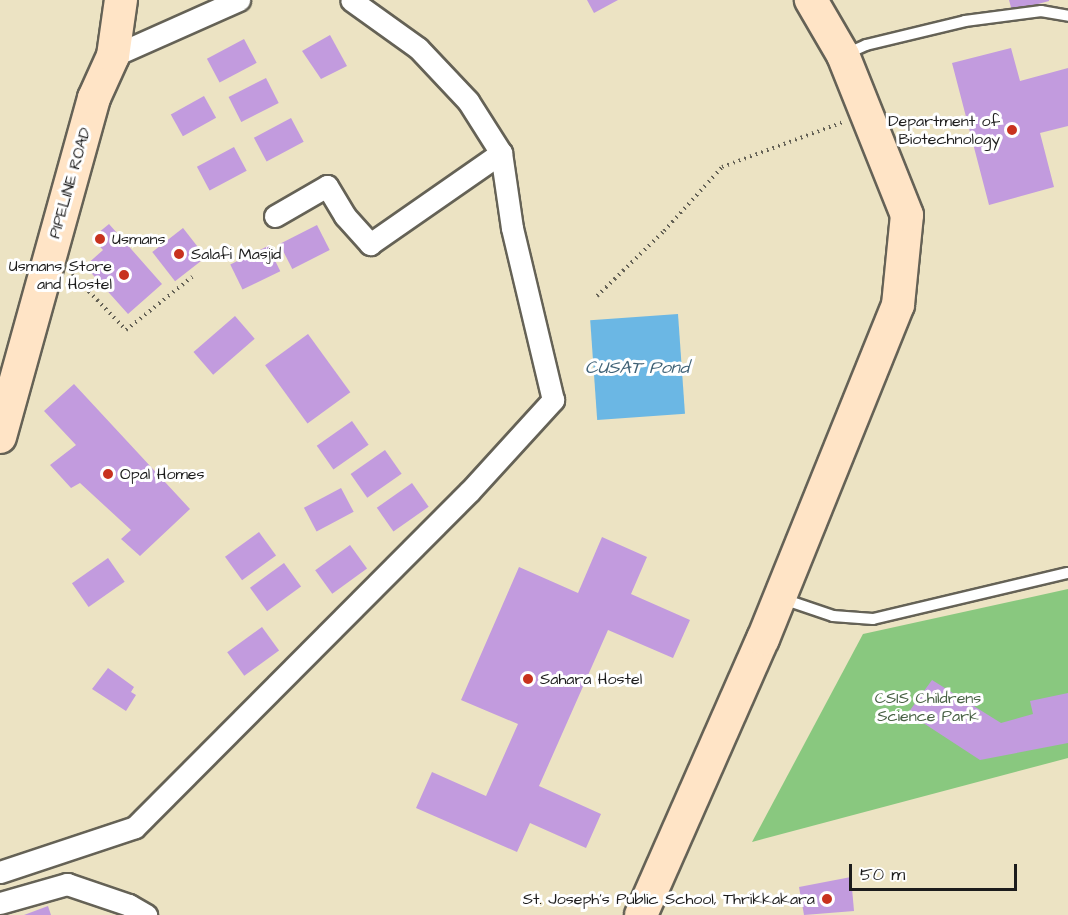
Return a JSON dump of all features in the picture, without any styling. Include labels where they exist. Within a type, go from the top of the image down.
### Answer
[{"type":"street","name":"PIPELINE ROAD","points":[[0,437],[94,98],[113,56],[121,0]]},
{"type":"street","points":[[113,56],[239,0]]},
{"type":"street","points":[[0,872],[135,827],[470,492],[553,400],[512,228],[501,153],[468,101],[418,48],[351,0]]},
{"type":"street","points":[[640,915],[780,598],[898,305],[907,215],[843,55],[811,0]]},
{"type":"street","points":[[275,216],[327,186],[345,216],[370,244],[501,153]]},
{"type":"street","points":[[0,903],[67,884],[129,904],[146,915]]},
{"type":"lane","points":[[843,55],[866,45],[965,21],[1041,11],[1068,16]]},
{"type":"lane","points":[[780,598],[833,616],[873,619],[1068,573]]},
{"type":"path","points":[[597,296],[664,231],[722,167],[866,113]]},
{"type":"path","points":[[51,252],[126,330],[192,277]]},
{"type":"green space","name":"CSIS Childrens Science Park","points":[[1068,589],[1068,758],[752,842],[863,634]]},
{"type":"water","name":"CUSAT Pond","points":[[678,314],[685,414],[597,420],[590,320]]},
{"type":"building","points":[[587,0],[618,0],[594,13]]},
{"type":"building","points":[[1009,0],[1049,0],[1049,1],[1012,11]]},
{"type":"building","points":[[330,35],[347,66],[321,79],[302,51]]},
{"type":"building","points":[[244,39],[257,63],[220,83],[207,59]]},
{"type":"building","name":"Department of Biotechnology","points":[[1011,48],[1020,81],[1068,68],[1068,126],[1040,133],[1054,187],[989,205],[952,63]]},
{"type":"building","points":[[266,78],[279,103],[241,122],[229,97]]},
{"type":"building","points":[[204,96],[216,118],[183,136],[171,114]]},
{"type":"building","points":[[291,118],[304,142],[267,162],[254,138]]},
{"type":"building","points":[[234,147],[247,171],[210,191],[197,167]]},
{"type":"building","name":"Usmans Store and Hostel","points":[[109,224],[162,284],[128,314],[85,266],[103,250],[92,238]]},
{"type":"building","points":[[317,225],[330,250],[292,269],[280,244]]},
{"type":"building","name":"Salafi Masjid","points":[[183,228],[206,257],[175,281],[152,252]]},
{"type":"building","points":[[268,246],[280,271],[243,290],[230,264]]},
{"type":"building","points":[[235,316],[255,339],[213,375],[193,352]]},
{"type":"building","points":[[308,334],[350,392],[307,423],[265,365]]},
{"type":"building","name":"Opal Homes","points":[[74,384],[190,509],[140,556],[121,539],[131,530],[80,483],[71,488],[50,465],[76,445],[44,411]]},
{"type":"building","points":[[352,421],[369,445],[333,469],[317,446]]},
{"type":"building","points":[[385,450],[402,474],[367,498],[351,474]]},
{"type":"building","points":[[412,483],[429,507],[393,531],[377,508]]},
{"type":"building","points":[[341,488],[354,512],[317,532],[304,508]]},
{"type":"building","points":[[259,532],[276,555],[242,580],[225,557]]},
{"type":"building","name":"Sahara Hostel","points":[[602,537],[647,557],[631,594],[690,620],[673,658],[608,630],[539,786],[601,814],[586,848],[530,823],[517,852],[416,808],[432,772],[486,796],[518,724],[461,700],[519,567],[578,593]]},
{"type":"building","points":[[350,545],[367,568],[332,594],[315,570]]},
{"type":"building","points":[[108,558],[125,582],[89,607],[72,583]]},
{"type":"building","points":[[284,563],[301,586],[267,611],[250,588]]},
{"type":"building","points":[[262,627],[279,650],[244,676],[227,652]]},
{"type":"building","points":[[108,668],[134,687],[131,692],[136,695],[126,711],[92,689]]},
{"type":"building","points":[[932,680],[1001,723],[1033,714],[1030,701],[1068,693],[1068,743],[980,760],[908,713]]},
{"type":"building","name":"St. Joseph's Public School, Thrikkakara","points":[[851,877],[854,911],[804,915],[799,887]]},
{"type":"building","points":[[48,906],[51,915],[24,915]]},
{"type":"place","name":"Department of Biotechnology","points":[[1012,130]]},
{"type":"place","name":"Usmans","points":[[100,239]]},
{"type":"place","name":"Salafi Masjid","points":[[179,254]]},
{"type":"place","name":"Usmans Store and Hostel","points":[[124,275]]},
{"type":"place","name":"Opal Homes","points":[[108,474]]},
{"type":"place","name":"Sahara Hostel","points":[[528,679]]},
{"type":"place","name":"St. Joseph's Public School, Thrikkakara","points":[[827,899]]}]
